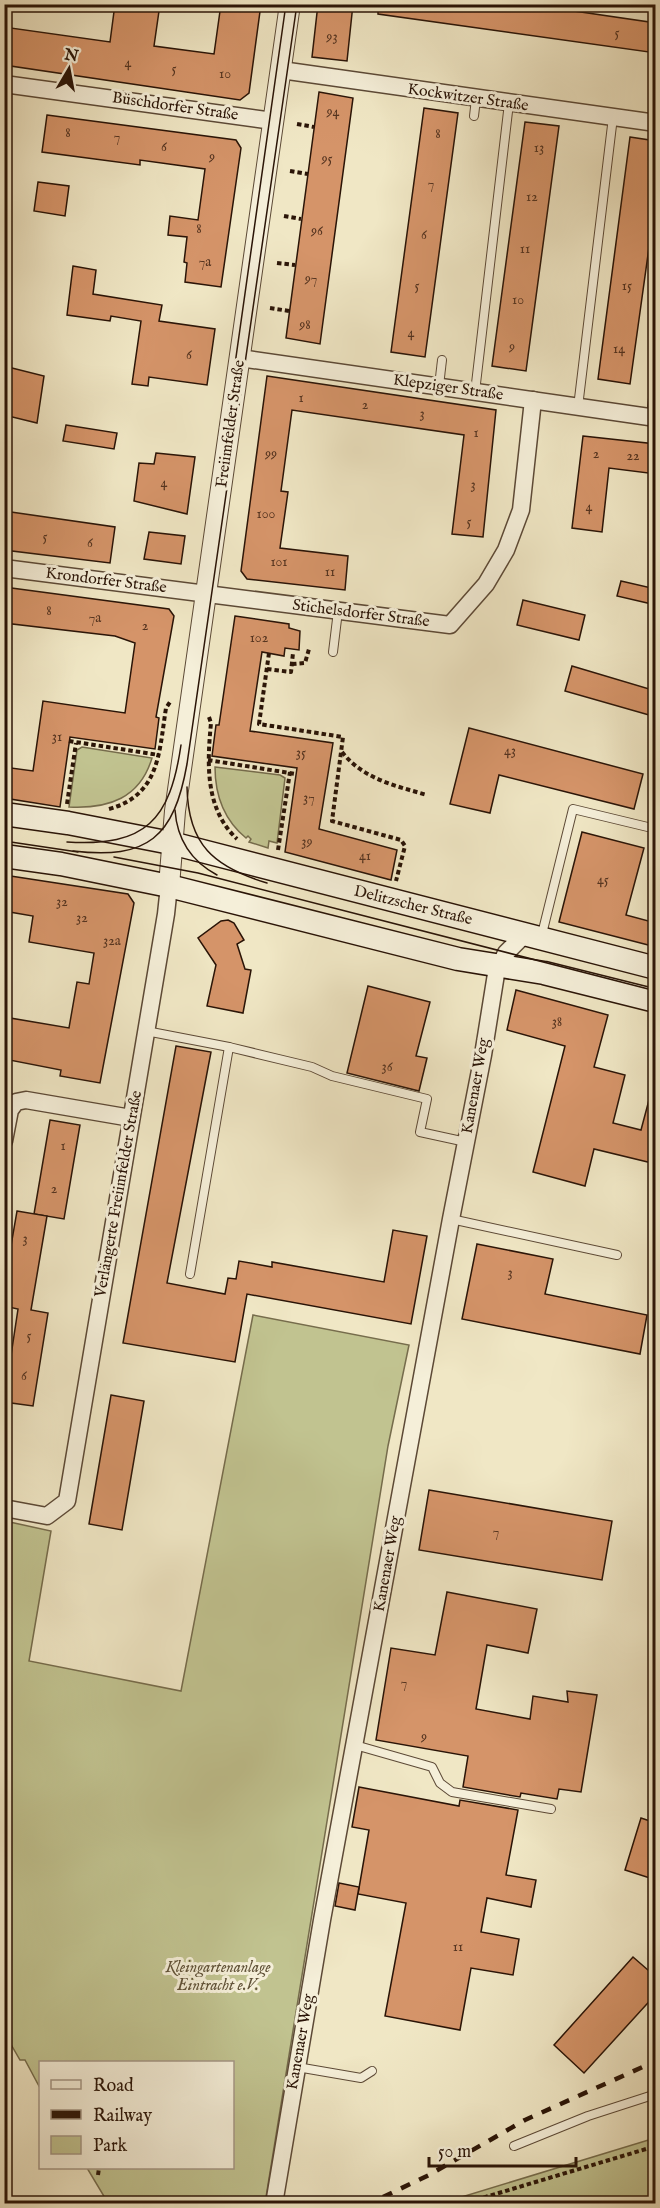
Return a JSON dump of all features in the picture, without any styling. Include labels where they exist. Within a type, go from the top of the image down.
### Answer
[{"type":"main road","name":"Delitzscher Straße","points":[[4,814],[68,823],[171,843],[656,968]]},
{"type":"main road","points":[[4,856],[61,864],[169,886],[438,954],[544,973],[656,1000]]},
{"type":"street","name":"Freiimfelder Straße","points":[[171,843],[290,4]]},
{"type":"street","name":"Kockwitzer Straße","points":[[281,70],[475,107],[509,104],[656,123]]},
{"type":"street","name":"Büschdorfer Straße","points":[[4,84],[273,121]]},
{"type":"street","name":"Klepziger Straße","points":[[240,358],[653,418]]},
{"type":"street","name":"Stichelsdorfer Straße","points":[[207,594],[450,625],[486,584],[506,550],[521,510],[533,400]]},
{"type":"street","name":"Krondorfer Straße","points":[[4,568],[207,594]]},
{"type":"street","points":[[169,886],[171,843]]},
{"type":"street","name":"Verlängerte Freiimfelder Straße","points":[[4,1508],[47,1515],[67,1502],[169,886]]},
{"type":"street","name":"Kanenaer Weg","points":[[274,2204],[355,1744],[496,974],[506,953],[533,936]]},
{"type":"street","points":[[4,1141],[10,1099],[131,1118]]},
{"type":"lane","points":[[475,392],[509,104]]},
{"type":"lane","points":[[578,406],[613,117]]},
{"type":"lane","points":[[439,387],[442,360]]},
{"type":"lane","points":[[653,418],[654,388]]},
{"type":"lane","points":[[333,652],[338,611]]},
{"type":"lane","points":[[533,936],[573,809],[656,829]]},
{"type":"lane","points":[[146,1031],[229,1047],[312,1067],[332,1076],[427,1099],[420,1132],[466,1142]]},
{"type":"lane","points":[[190,1274],[229,1047]]},
{"type":"lane","points":[[451,1219],[617,1255]]},
{"type":"lane","points":[[355,1744],[432,1767],[440,1784],[452,1792],[551,1809]]},
{"type":"lane","points":[[297,2067],[361,2078],[372,2071]]},
{"type":"lane","points":[[514,2146],[588,2116],[656,2094]]},
{"type":"path","points":[[297,124],[314,127]]},
{"type":"path","points":[[290,171],[308,174]]},
{"type":"path","points":[[284,216],[301,219]]},
{"type":"path","points":[[277,262],[295,265]]},
{"type":"path","points":[[270,308],[289,311]]},
{"type":"path","points":[[292,664],[305,663],[309,649]]},
{"type":"path","points":[[268,653],[260,723],[344,737],[332,821],[401,840],[405,846],[395,885]]},
{"type":"path","points":[[267,669],[291,672],[293,653]]},
{"type":"path","points":[[107,810],[121,806],[140,794],[151,779],[159,755],[166,708]]},
{"type":"path","points":[[211,723],[208,760],[211,788],[223,824],[240,841]]},
{"type":"path","points":[[69,741],[159,755]]},
{"type":"path","points":[[65,813],[76,743]]},
{"type":"path","points":[[341,752],[351,762],[375,778],[427,795]]},
{"type":"path","points":[[208,760],[296,774]]},
{"type":"path","points":[[277,857],[290,772]]},
{"type":"path","points":[[462,2204],[656,2146]]},
{"type":"path","points":[[98,2175],[99,2169]]},
{"type":"green space","points":[[82,747],[152,758],[140,783],[121,798],[97,806],[69,807],[77,750]]},
{"type":"green space","points":[[215,767],[280,775],[285,778],[277,843],[269,841],[268,848],[249,842],[251,839],[248,836],[246,838],[238,831],[222,806]]},
{"type":"green space","name":"Kleingartenanlage Eintracht e.V.","points":[[253,1315],[409,1345],[388,1446],[265,2203],[108,2203],[88,2169],[234,2169],[234,2061],[39,2061],[39,2086],[25,2060],[20,2060],[5,2034],[5,1521],[51,1531],[29,1661],[181,1691]]},
{"type":"green space","points":[[655,2138],[655,2203],[442,2203]]},
{"type":"building","points":[[115,4],[160,4],[154,46],[214,54],[221,4],[261,4],[249,93],[240,100],[4,65],[4,27],[110,42]]},
{"type":"building","points":[[318,4],[353,4],[347,61],[312,57]]},
{"type":"building","points":[[378,4],[526,4],[656,23],[656,53],[378,14]]},
{"type":"building","points":[[319,92],[353,98],[320,344],[286,338]]},
{"type":"building","points":[[424,108],[458,113],[425,357],[391,352]]},
{"type":"building","points":[[47,115],[236,140],[241,148],[221,287],[185,282],[187,263],[184,262],[187,237],[168,235],[170,216],[198,220],[205,169],[140,160],[140,165],[42,152]]},
{"type":"building","points":[[525,122],[559,126],[526,371],[492,366]]},
{"type":"building","points":[[630,137],[656,141],[656,197],[630,384],[598,379]]},
{"type":"building","points":[[38,182],[69,186],[65,216],[34,211]]},
{"type":"building","points":[[73,266],[96,270],[93,294],[162,305],[159,321],[215,329],[207,385],[149,377],[148,386],[132,384],[141,321],[111,316],[110,321],[67,315]]},
{"type":"building","points":[[4,366],[44,376],[37,423],[4,415]]},
{"type":"building","points":[[267,376],[496,410],[483,537],[452,534],[464,435],[292,410],[281,491],[288,492],[280,548],[348,556],[345,590],[247,579],[241,571]]},
{"type":"building","points":[[66,425],[117,433],[114,449],[63,441]]},
{"type":"building","points":[[583,436],[656,444],[656,474],[609,468],[602,532],[572,528]]},
{"type":"building","points":[[156,453],[195,457],[187,514],[134,501],[139,463],[154,464]]},
{"type":"building","points":[[4,511],[115,527],[110,563],[4,550]]},
{"type":"building","points":[[149,532],[185,536],[181,564],[144,559]]},
{"type":"building","points":[[621,581],[656,589],[656,605],[617,596]]},
{"type":"building","points":[[4,587],[169,609],[174,616],[156,717],[159,718],[155,749],[70,737],[60,807],[4,798],[4,767],[33,771],[43,701],[125,713],[135,643],[115,636],[4,623]]},
{"type":"building","points":[[523,600],[585,615],[579,640],[517,625]]},
{"type":"building","points":[[235,616],[289,624],[289,628],[300,631],[299,650],[285,648],[284,656],[262,652],[250,731],[333,743],[319,829],[397,850],[391,880],[285,852],[297,768],[212,756],[216,725],[219,725]]},
{"type":"building","points":[[572,666],[656,691],[656,717],[565,691]]},
{"type":"building","points":[[469,728],[643,774],[634,809],[499,775],[490,813],[450,804]]},
{"type":"building","points":[[582,832],[644,848],[626,915],[656,923],[656,947],[559,922]]},
{"type":"building","points":[[4,875],[128,894],[134,903],[100,1083],[60,1076],[61,1070],[4,1059],[4,1017],[69,1028],[77,982],[89,984],[94,953],[29,942],[33,916],[4,911]]},
{"type":"building","points":[[228,920],[234,923],[244,940],[237,944],[245,969],[251,970],[243,1013],[207,1006],[216,965],[198,938],[221,921]]},
{"type":"building","points":[[368,986],[430,1002],[416,1056],[427,1058],[419,1091],[347,1073]]},
{"type":"building","points":[[516,990],[608,1015],[594,1067],[625,1075],[613,1123],[641,1130],[650,1096],[656,1097],[656,1164],[594,1149],[585,1186],[533,1172],[565,1046],[507,1030]]},
{"type":"building","points":[[176,1046],[211,1052],[167,1283],[225,1294],[228,1278],[236,1279],[239,1261],[272,1267],[272,1262],[384,1282],[393,1230],[427,1236],[411,1324],[247,1294],[235,1362],[123,1343]]},
{"type":"building","points":[[50,1120],[80,1125],[64,1219],[34,1214]]},
{"type":"building","points":[[17,1211],[47,1216],[31,1310],[48,1313],[33,1406],[4,1402],[18,1309],[4,1306],[4,1286]]},
{"type":"building","points":[[477,1244],[553,1259],[545,1294],[647,1315],[640,1354],[462,1319]]},
{"type":"building","points":[[111,1395],[144,1401],[122,1530],[89,1524]]},
{"type":"building","points":[[429,1490],[612,1521],[602,1580],[419,1550]]},
{"type":"building","points":[[447,1592],[537,1609],[528,1653],[487,1645],[476,1709],[530,1719],[533,1696],[568,1702],[567,1691],[597,1695],[581,1792],[559,1789],[557,1799],[521,1793],[520,1797],[463,1787],[468,1756],[376,1740],[391,1648],[435,1655]]},
{"type":"building","points":[[359,1787],[459,1806],[460,1800],[518,1810],[506,1875],[536,1880],[531,1907],[487,1898],[481,1932],[519,1939],[513,1975],[471,1968],[460,2030],[385,2016],[406,1903],[358,1894],[369,1830],[352,1827]]},
{"type":"building","points":[[641,1818],[656,1823],[656,1880],[625,1870]]},
{"type":"building","points":[[339,1883],[359,1887],[355,1910],[335,1906]]},
{"type":"building","points":[[633,1957],[656,1977],[656,1994],[584,2073],[554,2045]]},
{"type":"tram line","points":[[221,463],[286,4]]},
{"type":"tram line","points":[[73,851],[99,853],[139,847],[165,826],[174,810],[181,789],[187,764],[297,4]]},
{"type":"tram line","points":[[67,842],[117,840],[150,824],[161,810],[170,792],[181,745]]},
{"type":"tram line","points":[[187,787],[192,824],[208,851],[232,869],[267,883]]},
{"type":"tram line","points":[[175,810],[176,821],[187,848],[200,863],[217,875]]},
{"type":"tram line","points":[[4,841],[78,852]]},
{"type":"tram line","points":[[114,857],[198,873],[656,991]]},
{"type":"railway","points":[[383,2197],[429,2175],[525,2120],[656,2061]]}]
